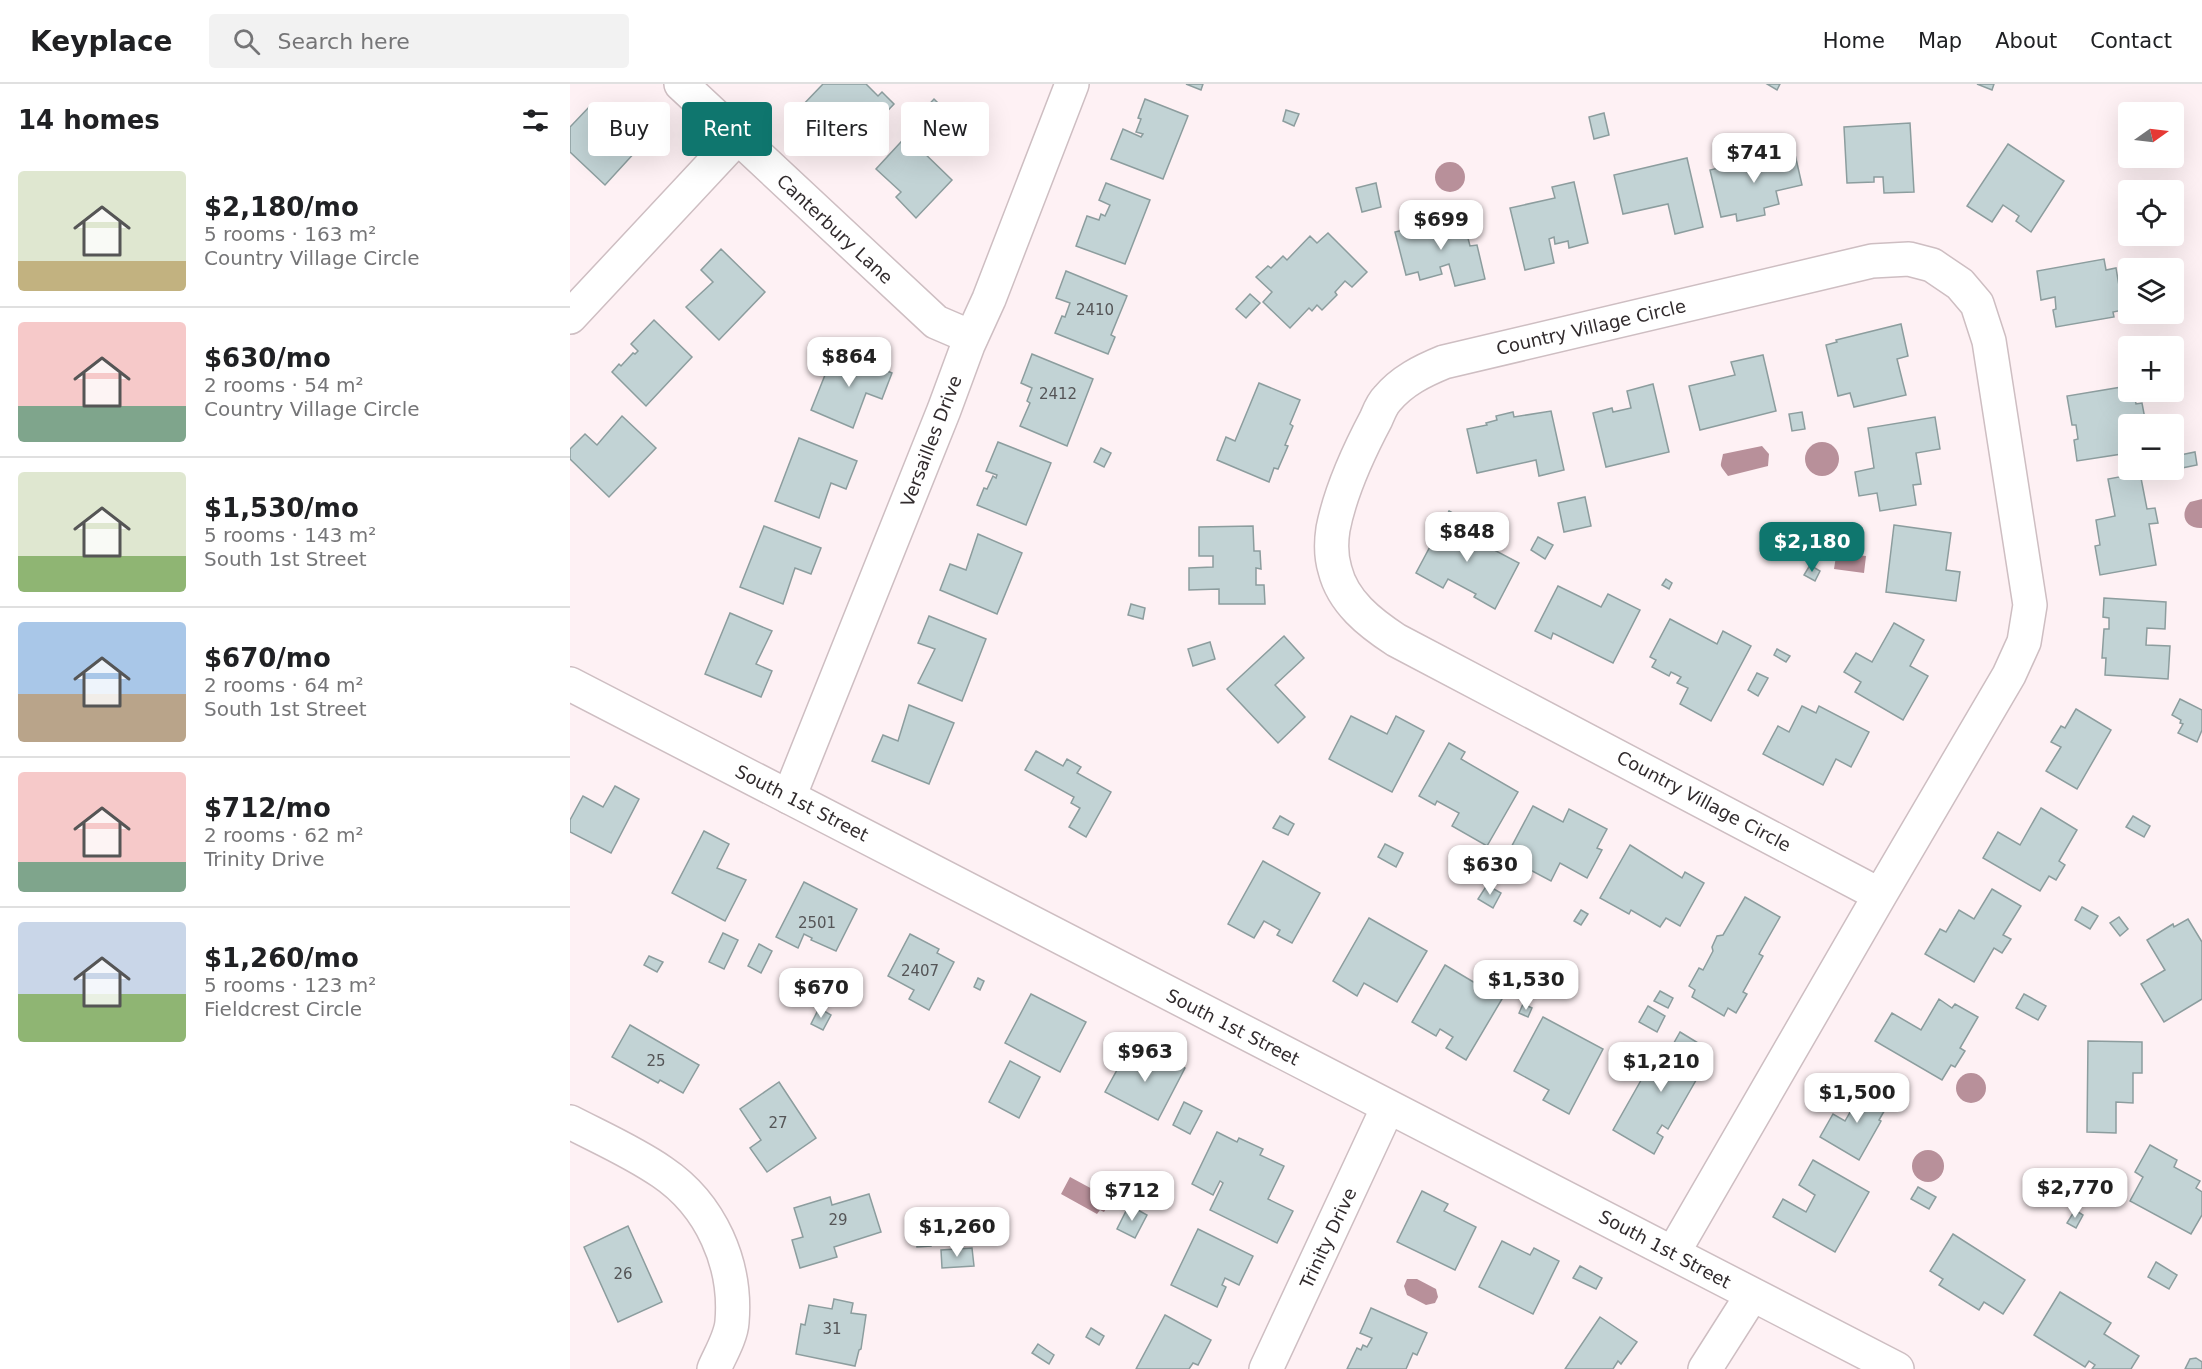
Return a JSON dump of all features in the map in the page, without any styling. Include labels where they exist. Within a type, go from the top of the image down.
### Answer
[{"type":"street","name":"Canterbury Lane","points":[[681,84],[700,102]]},
{"type":"street","name":"Versailles Drive","points":[[789,797],[971,337],[989,299],[1072,84]]},
{"type":"street","points":[[570,316],[720,156]]},
{"type":"street","name":"Canterbury Lane","points":[[756,156],[936,322],[971,337]]},
{"type":"street","name":"Country Village Circle","points":[[1673,1253],[2009,675],[2024,642],[2030,605],[1989,341],[1977,304],[1960,284],[1932,265],[1909,259],[1872,261],[1444,362],[1421,371],[1402,384],[1386,400],[1364,442],[1336,516],[1333,531],[1332,549],[1335,571],[1347,596],[1368,621],[1396,640],[1880,895]]},
{"type":"street","name":"South 1st Street","points":[[570,684],[1897,1369]]},
{"type":"street","name":"Trinity Drive","points":[[1266,1369],[1388,1107]]},
{"type":"street","points":[[570,1122],[634,1154],[664,1173],[688,1193],[715,1231],[730,1275],[732,1324],[714,1369]]},
{"type":"street","points":[[1704,1369],[1752,1295]]},
{"type":"shaded area","points":[[1450,162],[1460,167],[1465,177],[1460,187],[1450,192],[1440,187],[1435,177],[1440,167]]},
{"type":"shaded area","points":[[1822,442],[1834,447],[1839,459],[1834,471],[1822,476],[1810,471],[1805,459],[1810,447]]},
{"type":"shaded area","points":[[1762,446],[1769,454],[1768,466],[1728,476],[1721,464],[1723,454]]},
{"type":"shaded area","points":[[2202,499],[2202,528],[2196,528],[2186,520],[2185,511],[2190,502]]},
{"type":"shaded area","points":[[1841,533],[1857,535],[1856,552],[1858,555],[1866,556],[1864,573],[1834,569],[1836,539]]},
{"type":"shaded area","points":[[825,974],[836,978],[840,989],[836,1000],[825,1004],[814,1000],[810,989],[814,978]]},
{"type":"shaded area","points":[[1971,1073],[1982,1077],[1986,1088],[1982,1099],[1971,1103],[1960,1099],[1956,1088],[1960,1077]]},
{"type":"shaded area","points":[[1928,1150],[1940,1154],[1944,1166],[1940,1178],[1928,1182],[1916,1178],[1912,1166],[1916,1154]]},
{"type":"shaded area","points":[[1070,1177],[1107,1197],[1104,1202],[1109,1204],[1104,1212],[1100,1210],[1097,1214],[1061,1194]]},
{"type":"shaded area","points":[[1407,1279],[1417,1279],[1436,1289],[1438,1297],[1435,1303],[1426,1305],[1407,1295],[1404,1286]]},
{"type":"building","points":[[823,84],[866,84],[878,96],[882,92],[894,104],[889,109],[889,102],[806,102]]},
{"type":"building","points":[[1186,84],[1203,84],[1201,90]]},
{"type":"building","points":[[1767,84],[1780,84],[1777,90]]},
{"type":"building","points":[[1977,84],[1994,84],[1992,90]]},
{"type":"building","points":[[1145,99],[1188,116],[1163,179],[1111,159],[1123,129],[1141,137],[1143,134],[1136,132]]},
{"type":"building","points":[[588,108],[588,156],[632,156],[605,185],[570,152],[570,127]]},
{"type":"building","points":[[1286,110],[1299,114],[1294,126],[1283,121]]},
{"type":"building","points":[[1604,113],[1609,135],[1594,139],[1589,117]]},
{"type":"building","points":[[1910,123],[1914,192],[1884,193],[1883,177],[1874,177],[1874,182],[1847,183],[1844,127]]},
{"type":"building","points":[[901,142],[901,156],[927,156],[952,180],[916,218],[896,197],[901,192],[876,169]]},
{"type":"building","points":[[2008,144],[2064,181],[2031,232],[2016,221],[2019,216],[2003,205],[1992,222],[1967,206]]},
{"type":"building","points":[[1794,150],[1802,185],[1776,191],[1779,204],[1764,208],[1765,215],[1737,221],[1736,214],[1721,217],[1710,170]]},
{"type":"building","points":[[1687,158],[1703,227],[1675,234],[1668,204],[1623,214],[1614,175]]},
{"type":"building","points":[[1574,182],[1588,243],[1569,248],[1568,241],[1555,244],[1554,237],[1549,239],[1554,263],[1525,270],[1510,208],[1555,198],[1552,187]]},
{"type":"building","points":[[1106,183],[1150,200],[1125,264],[1076,246],[1087,216],[1099,220],[1101,214],[1105,216],[1110,205],[1099,200]]},
{"type":"building","points":[[1376,183],[1381,207],[1362,212],[1356,188]]},
{"type":"building","points":[[1462,215],[1470,246],[1477,245],[1485,279],[1455,286],[1449,264],[1440,267],[1442,274],[1420,280],[1418,272],[1406,275],[1395,232]]},
{"type":"building","points":[[1328,233],[1367,272],[1352,287],[1345,281],[1335,292],[1337,295],[1322,310],[1317,305],[1312,311],[1309,308],[1290,328],[1263,302],[1272,292],[1256,277],[1268,266],[1271,268],[1283,256],[1287,260],[1310,236],[1317,243]]},
{"type":"building","points":[[721,249],[765,292],[719,340],[686,307],[713,282],[701,270]]},
{"type":"building","points":[[2104,259],[2106,270],[2116,268],[2118,311],[2113,312],[2114,317],[2056,327],[2053,310],[2056,309],[2055,297],[2041,300],[2037,271]]},
{"type":"building","points":[[1066,271],[1127,296],[1111,335],[1115,337],[1108,354],[1055,333],[1070,303],[1056,298]]},
{"type":"building","points":[[1250,294],[1260,303],[1246,318],[1236,309]]},
{"type":"building","points":[[654,320],[692,357],[646,406],[612,372],[619,364],[621,366],[633,353],[638,351],[631,344]]},
{"type":"building","points":[[1901,324],[1908,356],[1897,359],[1906,395],[1854,407],[1850,393],[1838,396],[1826,345],[1837,342],[1836,340]]},
{"type":"building","points":[[835,350],[892,373],[882,399],[866,393],[853,428],[811,410]]},
{"type":"building","points":[[1032,354],[1093,379],[1067,446],[1020,426],[1030,403],[1027,401],[1032,388],[1021,383]]},
{"type":"building","points":[[1763,355],[1776,411],[1700,430],[1689,386],[1735,375],[1731,362]]},
{"type":"building","points":[[1259,383],[1300,400],[1290,424],[1293,426],[1285,445],[1288,446],[1278,469],[1274,468],[1269,482],[1217,460],[1226,437],[1235,441]]},
{"type":"building","points":[[1653,384],[1669,452],[1606,467],[1593,413],[1612,408],[1613,412],[1631,408],[1627,391]]},
{"type":"building","points":[[2118,388],[2118,402],[2142,403],[2144,414],[2118,414],[2118,455],[2077,461],[2074,440],[2078,439],[2076,425],[2072,425],[2067,396]]},
{"type":"building","points":[[1551,411],[1564,470],[1539,476],[1536,460],[1477,473],[1467,429],[1487,425],[1486,423],[1497,420],[1496,416],[1513,412],[1514,417]]},
{"type":"building","points":[[1802,412],[1805,429],[1792,431],[1789,414]]},
{"type":"building","points":[[622,416],[656,448],[609,497],[570,459],[570,449],[585,434],[597,445]]},
{"type":"building","points":[[1935,417],[1940,449],[1916,453],[1921,484],[1913,485],[1916,505],[1880,511],[1877,493],[1859,496],[1855,472],[1874,468],[1868,428]]},
{"type":"building","points":[[799,438],[857,461],[846,489],[831,483],[819,518],[775,501]]},
{"type":"building","points":[[998,442],[1051,463],[1026,525],[977,505],[984,488],[987,489],[993,476],[996,478],[997,475],[986,471]]},
{"type":"building","points":[[1101,448],[1111,453],[1104,467],[1094,462]]},
{"type":"building","points":[[2195,452],[2197,465],[2184,468],[2184,454]]},
{"type":"building","points":[[2118,477],[2118,480],[2141,480],[2147,509],[2155,508],[2158,523],[2149,524],[2156,565],[2100,575],[2095,546],[2100,545],[2096,520],[2115,516],[2108,479]]},
{"type":"building","points":[[1585,497],[1591,526],[1564,532],[1558,503]]},
{"type":"building","points":[[1449,511],[1467,521],[1460,532],[1519,563],[1495,609],[1474,597],[1476,594],[1448,579],[1443,588],[1416,573]]},
{"type":"building","points":[[1894,525],[1951,533],[1946,570],[1960,572],[1956,601],[1886,592]]},
{"type":"building","points":[[764,526],[821,548],[811,574],[795,568],[783,604],[740,587]]},
{"type":"building","points":[[1253,526],[1254,551],[1260,551],[1261,569],[1256,568],[1256,585],[1264,585],[1265,604],[1219,604],[1219,589],[1189,590],[1189,568],[1213,567],[1213,556],[1199,556],[1199,527]]},
{"type":"building","points":[[978,534],[1022,553],[997,614],[940,590],[950,564],[966,570]]},
{"type":"building","points":[[1538,537],[1553,545],[1545,559],[1531,550]]},
{"type":"building","points":[[1810,565],[1820,571],[1815,581],[1804,575]]},
{"type":"building","points":[[1666,579],[1672,583],[1669,589],[1662,585]]},
{"type":"building","points":[[1558,586],[1601,607],[1608,594],[1640,610],[1613,663],[1553,633],[1551,639],[1535,631]]},
{"type":"building","points":[[2104,598],[2166,602],[2165,629],[2147,628],[2146,645],[2170,646],[2168,679],[2105,675],[2106,658],[2102,658],[2104,629],[2109,629],[2109,618],[2103,617]]},
{"type":"building","points":[[1131,604],[1145,608],[1143,619],[1128,615]]},
{"type":"building","points":[[730,613],[772,631],[756,664],[772,671],[761,697],[705,674]]},
{"type":"building","points":[[929,616],[986,639],[962,701],[918,683],[935,649],[918,643]]},
{"type":"building","points":[[1670,619],[1717,644],[1723,631],[1751,646],[1711,721],[1680,704],[1688,688],[1677,683],[1681,677],[1671,672],[1669,676],[1652,667],[1656,660],[1650,657]]},
{"type":"building","points":[[1894,623],[1924,640],[1910,666],[1928,676],[1903,720],[1855,692],[1861,682],[1844,672],[1856,653],[1872,662]]},
{"type":"building","points":[[1284,636],[1304,658],[1275,685],[1305,717],[1278,743],[1227,689]]},
{"type":"building","points":[[1210,642],[1215,659],[1193,666],[1188,649]]},
{"type":"building","points":[[1777,649],[1790,656],[1786,662],[1774,655]]},
{"type":"building","points":[[1757,673],[1768,678],[1758,696],[1748,690]]},
{"type":"building","points":[[2180,699],[2202,710],[2202,730],[2197,742],[2178,733],[2183,724],[2180,723],[2181,720],[2172,715]]},
{"type":"building","points":[[909,705],[954,723],[929,784],[872,761],[883,735],[898,741]]},
{"type":"building","points":[[1802,706],[1816,713],[1819,706],[1869,732],[1851,767],[1836,759],[1823,785],[1763,754],[1778,726],[1789,732]]},
{"type":"building","points":[[2076,709],[2111,730],[2077,789],[2046,771],[2061,747],[2051,742],[2061,726],[2065,728]]},
{"type":"building","points":[[1351,716],[1387,734],[1396,716],[1424,731],[1392,792],[1329,759]]},
{"type":"building","points":[[1449,743],[1465,752],[1461,759],[1518,792],[1487,846],[1452,826],[1459,813],[1437,801],[1435,805],[1419,796]]},
{"type":"building","points":[[1036,751],[1063,766],[1067,759],[1081,767],[1077,773],[1111,792],[1086,837],[1069,827],[1080,808],[1071,803],[1074,797],[1025,770]]},
{"type":"building","points":[[615,786],[639,799],[611,853],[570,832],[570,820],[583,796],[603,807]]},
{"type":"building","points":[[1533,806],[1563,822],[1569,809],[1607,829],[1597,848],[1602,850],[1587,878],[1560,863],[1551,881],[1506,857]]},
{"type":"building","points":[[2041,808],[2077,830],[2059,861],[2065,865],[2056,880],[2049,876],[2040,891],[1983,858],[1998,832],[2020,845]]},
{"type":"building","points":[[1280,816],[1294,824],[1288,835],[1273,828]]},
{"type":"building","points":[[2133,816],[2150,826],[2144,837],[2126,827]]},
{"type":"building","points":[[704,831],[729,844],[717,868],[746,880],[725,921],[672,893]]},
{"type":"building","points":[[1385,844],[1403,853],[1396,867],[1378,857]]},
{"type":"building","points":[[1630,845],[1682,878],[1685,872],[1704,883],[1680,926],[1666,918],[1660,927],[1631,910],[1629,914],[1600,898]]},
{"type":"building","points":[[1263,861],[1320,893],[1292,943],[1277,935],[1280,930],[1264,921],[1254,938],[1228,924]]},
{"type":"building","points":[[804,882],[857,909],[836,951],[811,940],[812,938],[804,934],[798,948],[776,937]]},
{"type":"building","points":[[1487,885],[1501,893],[1493,908],[1478,899]]},
{"type":"building","points":[[1992,889],[2021,906],[2003,935],[2011,939],[2002,953],[1994,948],[1974,982],[1925,954],[1940,929],[1946,932],[1959,910],[1974,919]]},
{"type":"building","points":[[1745,897],[1780,917],[1759,954],[1763,956],[1743,992],[1747,994],[1736,1013],[1728,1008],[1724,1016],[1692,997],[1695,990],[1689,986],[1699,968],[1703,970],[1713,951],[1712,947],[1717,936],[1723,935]]},
{"type":"building","points":[[2082,907],[2098,916],[2090,929],[2075,920]]},
{"type":"building","points":[[1581,910],[1588,914],[1581,925],[1574,921]]},
{"type":"building","points":[[2119,917],[2128,929],[2120,936],[2110,923]]},
{"type":"building","points":[[1369,918],[1427,951],[1397,1002],[1364,983],[1357,996],[1333,981]]},
{"type":"building","points":[[2188,919],[2202,942],[2202,999],[2164,1022],[2141,984],[2165,970],[2147,940],[2173,924],[2174,927]]},
{"type":"building","points":[[723,933],[738,940],[724,969],[709,962]]},
{"type":"building","points":[[910,934],[939,949],[937,953],[954,962],[929,1010],[909,999],[914,990],[888,976]]},
{"type":"building","points":[[759,944],[772,951],[761,973],[748,966]]},
{"type":"building","points":[[649,956],[663,962],[657,972],[644,965]]},
{"type":"building","points":[[1445,965],[1502,999],[1466,1060],[1446,1048],[1453,1037],[1440,1029],[1436,1036],[1412,1022]]},
{"type":"building","points":[[978,978],[984,981],[980,990],[974,987]]},
{"type":"building","points":[[1660,991],[1673,998],[1668,1008],[1654,1001]]},
{"type":"building","points":[[1031,994],[1086,1022],[1060,1072],[1005,1043]]},
{"type":"building","points":[[2024,994],[2046,1006],[2038,1020],[2016,1008]]},
{"type":"building","points":[[1939,999],[1952,1008],[1955,1004],[1978,1017],[1960,1048],[1965,1051],[1955,1067],[1951,1065],[1942,1080],[1875,1041],[1892,1013],[1921,1030]]},
{"type":"building","points":[[1523,1004],[1532,1008],[1528,1017],[1519,1013]]},
{"type":"building","points":[[1648,1006],[1665,1016],[1657,1032],[1639,1022]]},
{"type":"building","points":[[819,1008],[831,1015],[823,1030],[811,1024]]},
{"type":"building","points":[[1543,1017],[1603,1049],[1569,1114],[1543,1100],[1549,1090],[1514,1071]]},
{"type":"building","points":[[630,1025],[699,1065],[683,1093],[660,1080],[658,1083],[612,1057]]},
{"type":"building","points":[[1680,1032],[1708,1049],[1694,1072],[1699,1075],[1668,1129],[1662,1125],[1657,1133],[1663,1137],[1654,1154],[1613,1130],[1657,1052],[1666,1057]]},
{"type":"building","points":[[2088,1041],[2142,1042],[2142,1073],[2133,1073],[2133,1103],[2116,1102],[2116,1133],[2087,1132]]},
{"type":"building","points":[[1129,1048],[1155,1062],[1159,1055],[1185,1068],[1158,1120],[1105,1092]]},
{"type":"building","points":[[1010,1061],[1040,1077],[1019,1118],[989,1102]]},
{"type":"building","points":[[779,1082],[816,1138],[767,1172],[750,1148],[761,1140],[740,1109]]},
{"type":"building","points":[[1865,1086],[1890,1101],[1859,1160],[1820,1137],[1833,1114],[1845,1121]]},
{"type":"building","points":[[1184,1102],[1202,1111],[1190,1134],[1173,1125]]},
{"type":"building","points":[[1217,1132],[1237,1142],[1239,1138],[1263,1149],[1260,1155],[1284,1166],[1268,1199],[1293,1211],[1277,1243],[1210,1210],[1223,1183],[1220,1181],[1213,1195],[1192,1184]]},
{"type":"building","points":[[2150,1145],[2177,1160],[2174,1167],[2200,1181],[2196,1188],[2202,1192],[2202,1215],[2191,1234],[2130,1201],[2143,1177],[2135,1172]]},
{"type":"building","points":[[1813,1160],[1869,1192],[1835,1252],[1773,1217],[1783,1199],[1806,1212],[1815,1195],[1799,1185]]},
{"type":"building","points":[[2079,1180],[2081,1192],[2068,1194],[2065,1182]]},
{"type":"building","points":[[1918,1187],[1936,1197],[1929,1209],[1911,1199]]},
{"type":"building","points":[[1422,1191],[1448,1204],[1444,1211],[1476,1227],[1455,1270],[1397,1242]]},
{"type":"building","points":[[869,1194],[881,1232],[834,1247],[837,1257],[800,1268],[792,1240],[803,1237],[794,1208],[830,1197],[832,1205]]},
{"type":"building","points":[[1129,1205],[1147,1215],[1135,1238],[1117,1229]]},
{"type":"building","points":[[2075,1210],[2083,1215],[2076,1228],[2067,1223]]},
{"type":"building","points":[[628,1226],[662,1302],[618,1322],[584,1247]]},
{"type":"building","points":[[1198,1229],[1253,1256],[1239,1285],[1225,1278],[1222,1285],[1226,1287],[1217,1307],[1171,1285]]},
{"type":"building","points":[[916,1232],[930,1232],[931,1246],[917,1247]]},
{"type":"building","points":[[1953,1234],[2025,1280],[2003,1314],[1984,1302],[1979,1310],[1939,1285],[1943,1279],[1930,1271]]},
{"type":"building","points":[[1502,1241],[1530,1255],[1534,1248],[1559,1261],[1533,1314],[1479,1287]]},
{"type":"building","points":[[972,1248],[974,1266],[942,1268],[941,1250]]},
{"type":"building","points":[[2156,1262],[2177,1275],[2169,1289],[2148,1277]]},
{"type":"building","points":[[1580,1266],[1602,1278],[1596,1289],[1573,1278]]},
{"type":"building","points":[[2060,1292],[2111,1323],[2104,1334],[2139,1356],[2131,1369],[2092,1369],[2095,1365],[2089,1361],[2085,1367],[2034,1335]]},
{"type":"building","points":[[834,1299],[853,1303],[851,1313],[866,1315],[861,1349],[855,1366],[796,1354],[801,1324],[805,1325],[809,1305],[832,1309]]},
{"type":"building","points":[[1371,1308],[1427,1333],[1417,1355],[1413,1353],[1406,1369],[1347,1369],[1357,1348],[1361,1350],[1363,1345],[1367,1347],[1372,1338],[1360,1333]]},
{"type":"building","points":[[1165,1315],[1211,1340],[1198,1365],[1193,1363],[1189,1369],[1136,1369]]},
{"type":"building","points":[[1600,1317],[1637,1342],[1621,1364],[1618,1361],[1613,1369],[1565,1369]]},
{"type":"building","points":[[1091,1328],[1104,1336],[1099,1345],[1086,1337]]},
{"type":"building","points":[[1038,1344],[1054,1355],[1049,1364],[1032,1353]]},
{"type":"building","points":[[2196,1358],[2202,1362],[2202,1369],[2185,1369],[2190,1359]]}]
